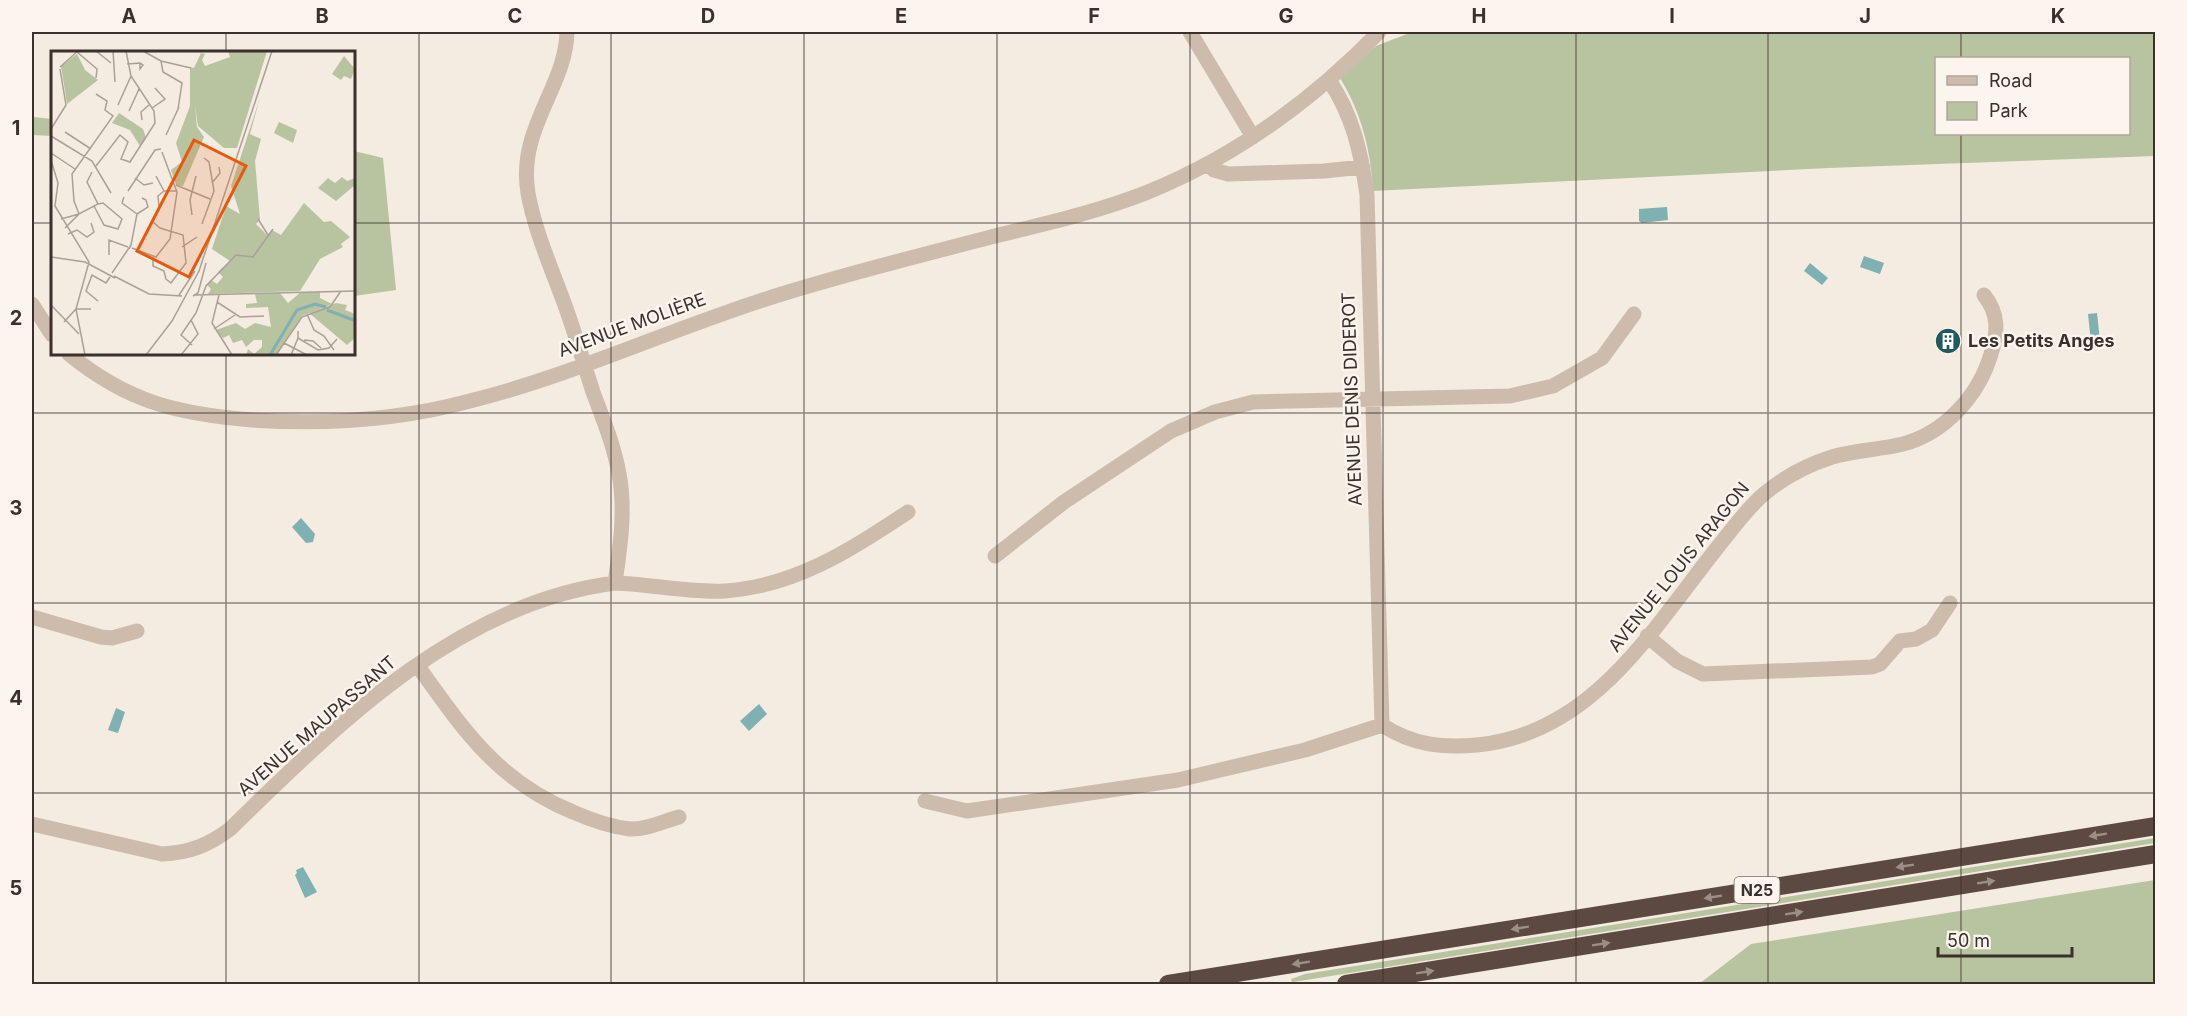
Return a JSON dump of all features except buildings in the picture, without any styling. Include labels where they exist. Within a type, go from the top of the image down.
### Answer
[{"type":"highway","name":"N25","points":[[1168,984],[2156,826]]},
{"type":"highway","name":"N25","points":[[1346,984],[2156,854]]},
{"type":"street","points":[[567,32],[563,60],[543,104],[525,171],[528,194],[540,237],[609,434],[620,474],[622,519],[615,583]]},
{"type":"street","points":[[1190,32],[1253,137]]},
{"type":"street","name":"AVENUE MOLIÈRE","points":[[71,356],[93,374],[135,397],[160,407],[194,414],[290,422],[382,418],[437,409],[504,392],[784,293],[897,261],[1038,226],[1145,193],[1207,164],[1253,137],[1329,80],[1379,32]]},
{"type":"street","name":"AVENUE DENIS DIDEROT","points":[[1329,80],[1344,102],[1356,132],[1366,195],[1382,725]]},
{"type":"street","points":[[1207,164],[1214,170],[1228,174],[1324,171],[1363,167]]},
{"type":"street","name":"AVENUE LOUIS ARAGON","points":[[1382,725],[1400,737],[1427,745],[1470,745],[1518,737],[1556,721],[1590,699],[1613,678],[1740,519],[1773,487],[1796,472],[1825,460],[1903,444],[1923,436],[1960,408],[1984,375],[1996,336],[1996,315],[1984,295]]},
{"type":"street","points":[[32,304],[51,333]]},
{"type":"street","points":[[995,556],[1064,502],[1148,445],[1171,431],[1215,412],[1253,402],[1371,397],[1510,396],[1553,386],[1602,358],[1634,314]]},
{"type":"street","name":"AVENUE MAUPASSANT","points":[[32,824],[162,854],[178,854],[204,846],[230,829],[370,700],[417,665],[446,646],[550,596],[615,583],[705,591],[758,587],[809,572],[839,556],[908,512]]},
{"type":"street","points":[[1647,636],[1677,661],[1703,674],[1872,667],[1880,664],[1900,641],[1916,639],[1932,630],[1950,603]]},
{"type":"street","points":[[32,617],[101,637],[112,638],[137,631]]},
{"type":"street","points":[[417,665],[447,709],[482,751],[517,782],[544,799],[586,817],[632,829],[679,817]]},
{"type":"street","points":[[925,801],[968,811],[1178,780],[1305,750],[1382,725]]},
{"type":"green space","points":[[1412,32],[2155,32],[2155,156],[1828,168],[1373,191],[1364,132],[1354,104],[1340,78],[1376,46]]},
{"type":"green space","points":[[34,117],[51,119],[51,136],[33,135]]},
{"type":"green space","points":[[356,151],[383,158],[396,290],[356,296]]},
{"type":"green space","points":[[2155,838],[2155,843],[1306,980],[1292,982],[1291,979],[1305,974]]},
{"type":"green space","points":[[2155,880],[2155,984],[1699,984],[1751,944]]},
{"type":"water","points":[[1667,207],[1668,220],[1642,223],[1639,221],[1639,209]]},
{"type":"water","points":[[1864,256],[1884,263],[1880,274],[1860,267]]},
{"type":"water","points":[[1810,263],[1828,278],[1822,285],[1804,271]]},
{"type":"water","points":[[2097,313],[2100,341],[2091,342],[2088,314]]},
{"type":"water","points":[[301,518],[315,534],[313,542],[306,543],[292,527]]},
{"type":"water","points":[[759,704],[767,714],[749,731],[740,721]]},
{"type":"water","points":[[116,708],[125,712],[118,733],[108,730]]},
{"type":"water","points":[[303,867],[317,892],[305,898],[295,875],[296,870]]},
{"type":"place","name":"Les Petits Anges","points":[[1948,341]]}]
